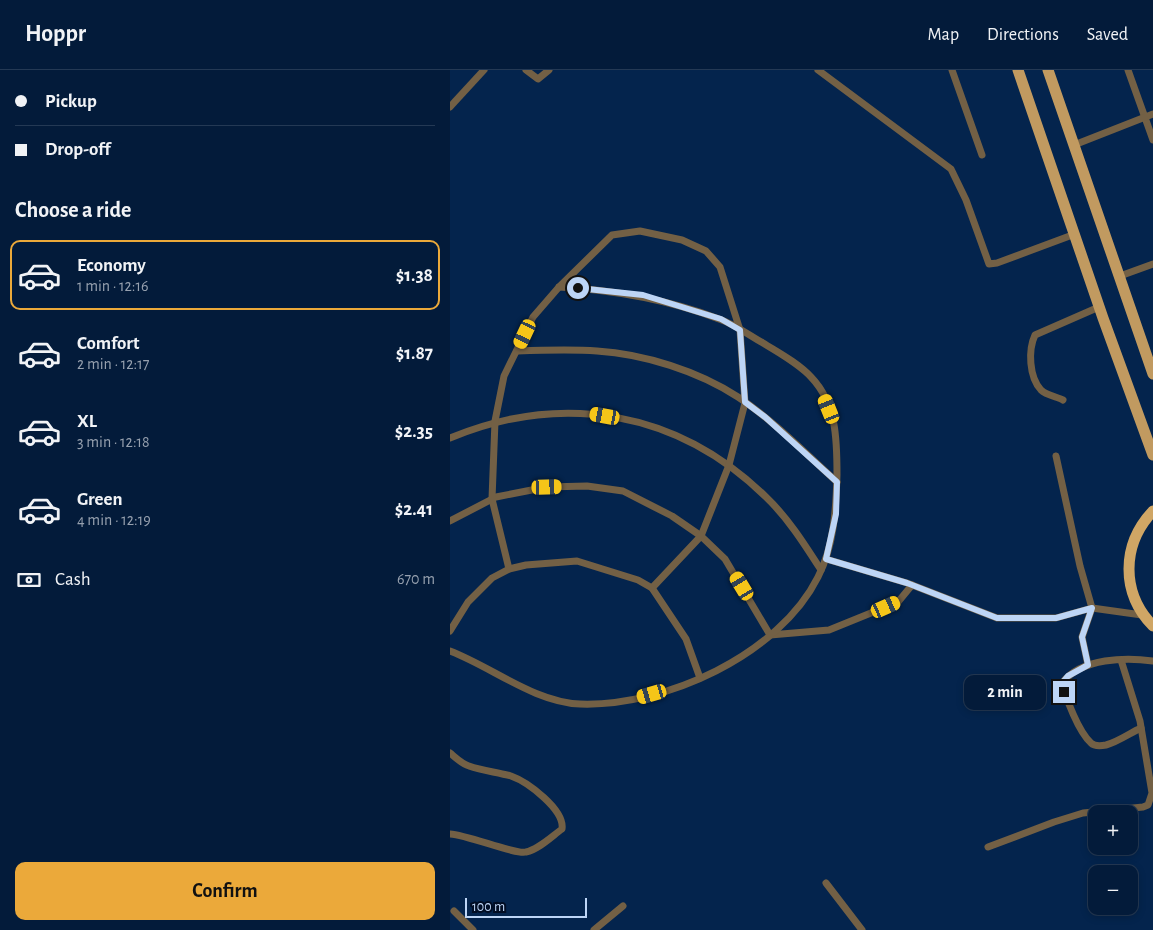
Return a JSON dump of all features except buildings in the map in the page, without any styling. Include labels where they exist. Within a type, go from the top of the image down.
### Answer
[{"type":"highway","points":[[1153,511],[1144,520],[1134,538],[1129,557],[1130,584],[1133,597],[1142,615],[1153,626]]},
{"type":"main road","points":[[1018,70],[1099,307],[1153,455]]},
{"type":"main road","points":[[1048,70],[1153,374]]},
{"type":"street","points":[[450,107],[484,70]]},
{"type":"street","points":[[526,70],[538,79],[548,70]]},
{"type":"street","points":[[818,70],[951,169],[966,200],[989,264],[997,263],[1074,234]]},
{"type":"street","points":[[952,70],[982,155]]},
{"type":"street","points":[[1128,70],[1153,140]]},
{"type":"street","points":[[1074,145],[1153,114]]},
{"type":"street","points":[[509,570],[492,499],[495,421],[504,376],[533,317],[559,287],[612,235],[640,231],[682,240],[706,251],[720,267],[740,330],[745,402],[729,465],[701,536],[652,588]]},
{"type":"street","points":[[1120,276],[1153,264]]},
{"type":"street","points":[[450,652],[539,695],[579,704],[636,699],[719,670],[758,646],[790,618],[818,578],[826,559],[836,514],[838,440],[834,422],[820,390],[812,378],[796,364],[721,319],[643,295],[596,289],[559,287]]},
{"type":"street","points":[[1063,400],[1042,390],[1036,380],[1030,356],[1032,342],[1035,335],[1099,307]]},
{"type":"street","points":[[517,351],[598,351],[654,361],[695,376],[745,402],[765,417],[837,482]]},
{"type":"street","points":[[450,438],[495,421],[527,414],[553,413],[591,413],[634,421],[683,438],[729,465],[767,498],[798,535],[822,570]]},
{"type":"street","points":[[1056,456],[1080,566],[1092,608],[1082,637],[1088,665]]},
{"type":"street","points":[[450,520],[492,499],[547,487],[587,486],[622,491],[672,516],[701,536],[725,559],[770,635]]},
{"type":"street","points":[[826,559],[912,585],[997,618],[1056,618],[1092,608],[1142,615]]},
{"type":"street","points":[[450,631],[468,602],[492,578],[526,565],[577,561],[638,580],[652,588],[686,639],[700,678]]},
{"type":"street","points":[[770,635],[829,630],[898,602],[912,585]]},
{"type":"street","points":[[1141,728],[1105,746],[1096,746],[1090,742],[1076,719],[1064,692],[1063,682],[1068,676],[1088,665],[1136,658],[1153,661]]},
{"type":"street","points":[[988,847],[1083,813],[1143,807],[1148,804],[1152,793],[1141,728],[1121,660]]},
{"type":"street","points":[[450,753],[467,765],[513,777],[528,786],[560,813],[563,823],[562,829],[532,850],[524,853],[450,834]]},
{"type":"street","points":[[826,883],[862,930]]},
{"type":"street","points":[[594,930],[624,906]]},
{"type":"street","points":[[451,910],[473,930]]},
{"type":"route","points":[[578,288],[643,295],[721,319],[740,330],[745,402],[765,417],[837,482],[836,514],[826,559],[907,583],[997,618],[1056,618],[1092,608],[1082,637],[1088,665],[1068,676],[1063,682],[1064,692]]}]
